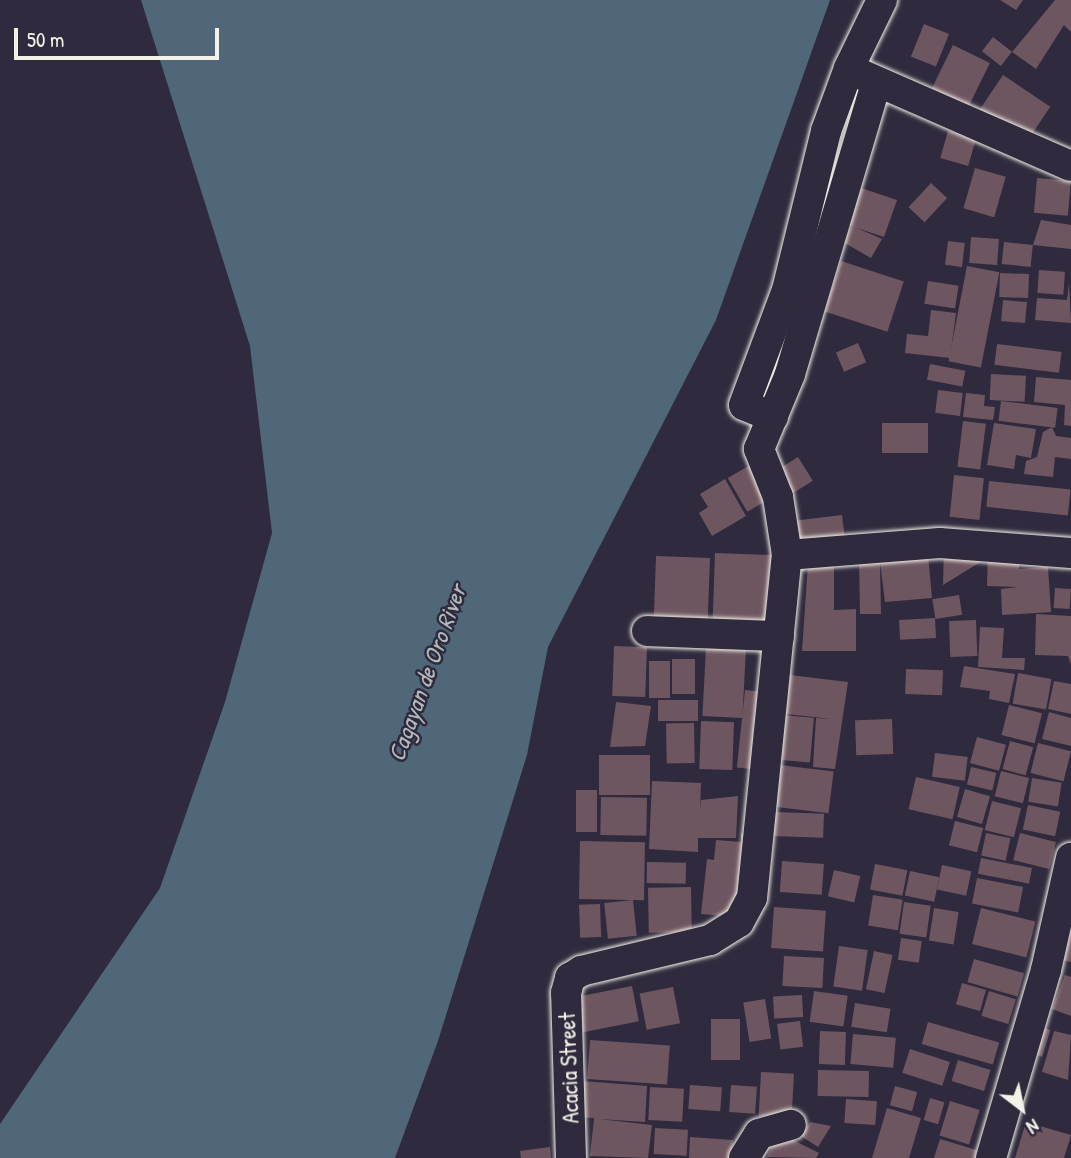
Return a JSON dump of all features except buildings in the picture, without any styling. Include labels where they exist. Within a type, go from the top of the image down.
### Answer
[{"type":"street","points":[[773,417],[744,405],[787,290],[823,145],[849,68],[882,0]]},
{"type":"street","points":[[849,68],[1071,166]]},
{"type":"street","points":[[647,631],[779,636],[787,555],[778,497],[759,449],[800,343],[876,82]]},
{"type":"street","points":[[787,555],[940,543],[1071,553]]},
{"type":"street","name":"Acacia Street","points":[[571,1158],[566,993],[570,978],[581,971],[710,940],[746,913],[755,884],[779,636]]},
{"type":"street","points":[[991,1158],[1059,971],[1071,858]]},
{"type":"street","points":[[744,1158],[759,1133],[791,1125]]},
{"type":"water","name":"Cagayan de Oro River","points":[[141,0],[830,0],[716,320],[548,647],[527,755],[438,1041],[395,1158],[0,1158],[0,1124],[160,888],[225,702],[272,533],[250,346]]}]
